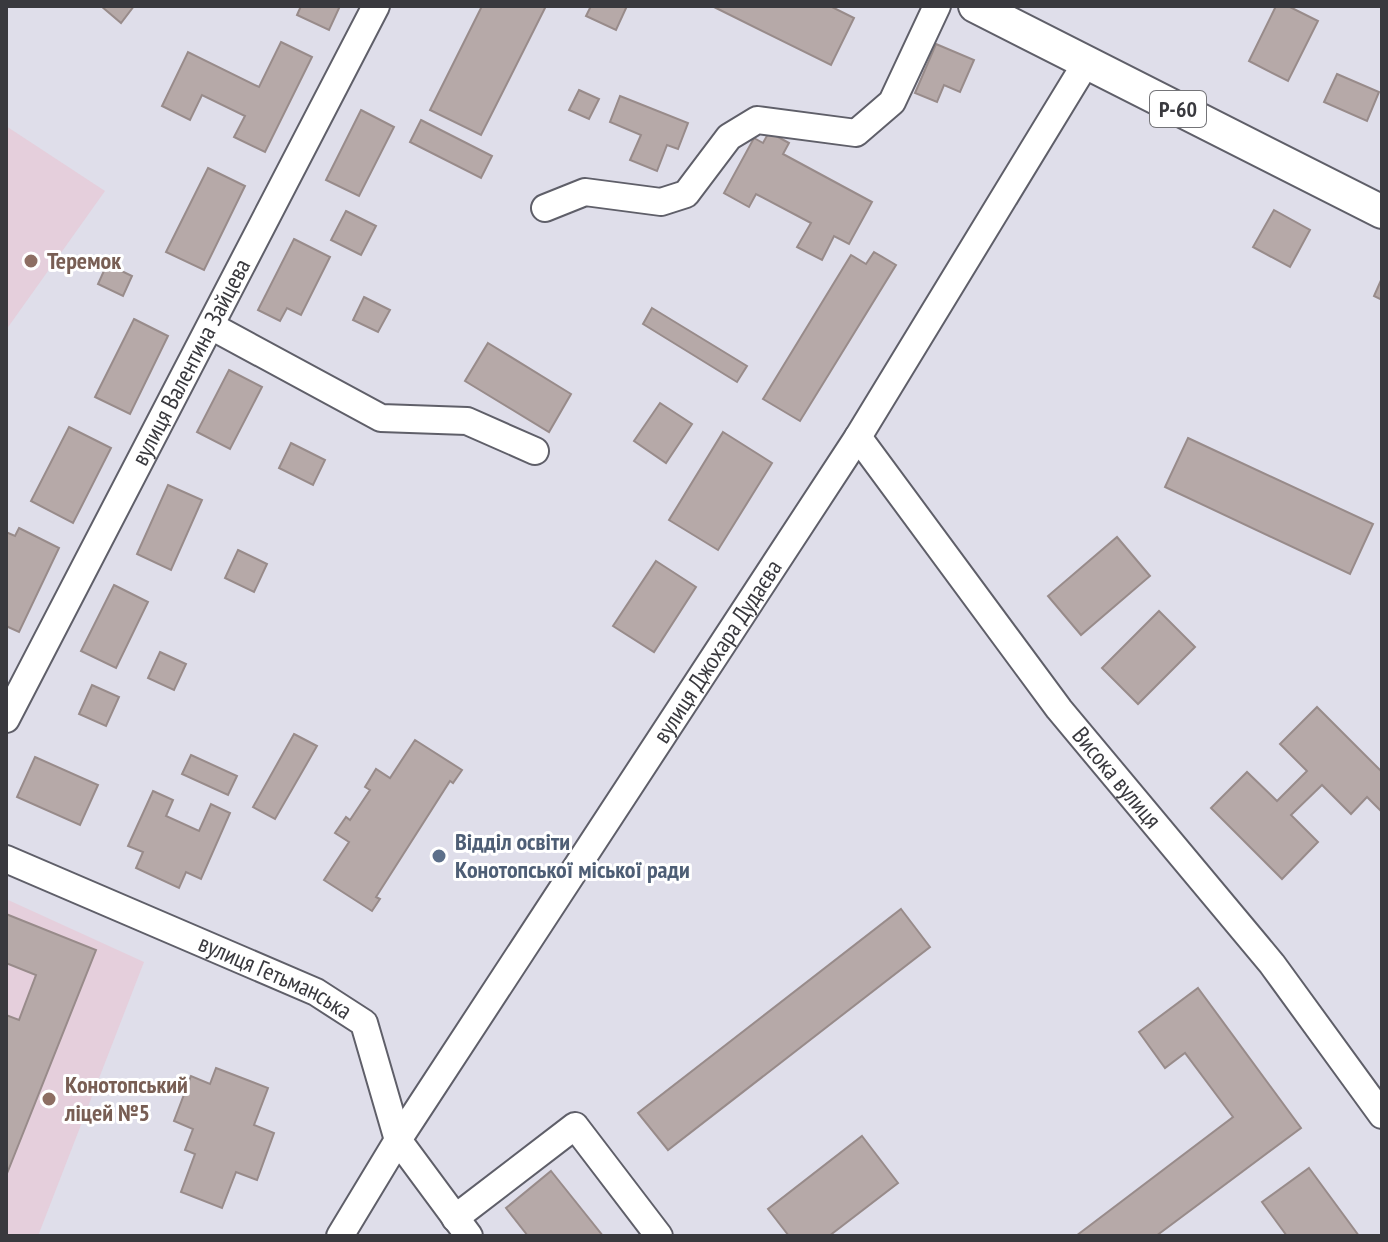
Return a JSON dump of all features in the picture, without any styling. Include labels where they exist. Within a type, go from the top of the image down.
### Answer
[{"type":"main road","name":"Р-60","points":[[975,6],[1382,212]]},
{"type":"street","name":"вулиця Валентина Зайцева","points":[[6,719],[376,6]]},
{"type":"street","points":[[545,208],[585,192],[661,202],[686,194],[729,137],[757,120],[856,133],[892,102],[937,6]]},
{"type":"street","name":"вулиця Джохара Дудаєва","points":[[340,1236],[398,1140],[858,437],[1086,63]]},
{"type":"street","points":[[211,326],[381,418],[467,421],[535,451]]},
{"type":"street","name":"Висока вулиця","points":[[858,437],[1059,709],[1272,964],[1382,1115]]},
{"type":"street","name":"вулиця Гетьманська","points":[[6,859],[316,992],[364,1023],[398,1140],[462,1227]]},
{"type":"street","points":[[462,1227],[575,1126],[659,1236]]},
{"type":"shaded area","name":"Теремок","points":[[6,126],[105,191],[6,330]]},
{"type":"shaded area","name":"Конотопський ліцей №5","points":[[6,899],[144,962],[38,1236],[6,1236]]},
{"type":"building","points":[[101,6],[134,6],[121,23]]},
{"type":"building","points":[[301,6],[340,6],[329,30],[297,15]]},
{"type":"building","points":[[482,6],[546,6],[481,135],[430,110]]},
{"type":"building","points":[[591,6],[627,6],[616,30],[586,16]]},
{"type":"building","points":[[712,6],[830,6],[854,18],[831,65]]},
{"type":"building","points":[[1276,6],[1288,6],[1318,21],[1288,81],[1249,61]]},
{"type":"building","points":[[281,42],[312,57],[265,152],[234,137],[245,116],[202,95],[190,120],[162,106],[188,52],[259,87]]},
{"type":"building","points":[[936,44],[974,60],[960,92],[944,85],[937,102],[915,93]]},
{"type":"building","points":[[1337,74],[1379,92],[1367,121],[1324,102]]},
{"type":"building","points":[[579,90],[599,99],[589,119],[569,110]]},
{"type":"building","points":[[620,96],[688,123],[678,149],[667,145],[657,171],[630,160],[641,135],[610,122]]},
{"type":"building","points":[[361,110],[394,127],[359,196],[326,180]]},
{"type":"building","points":[[421,120],[492,156],[481,178],[410,142]]},
{"type":"building","points":[[769,132],[789,143],[783,154],[872,202],[849,244],[834,236],[822,260],[797,247],[811,223],[756,194],[749,207],[724,193],[754,138],[763,143]]},
{"type":"building","points":[[208,168],[245,186],[204,270],[166,252]]},
{"type":"building","points":[[1274,210],[1310,230],[1290,267],[1253,247]]},
{"type":"building","points":[[346,211],[376,226],[361,255],[331,240]]},
{"type":"building","points":[[294,239],[330,257],[301,315],[287,308],[280,321],[258,310]]},
{"type":"building","points":[[874,252],[896,265],[800,421],[763,399],[851,255],[866,264]]},
{"type":"building","points":[[107,264],[132,276],[123,296],[98,284]]},
{"type":"building","points":[[1382,278],[1382,300],[1374,296]]},
{"type":"building","points":[[364,297],[390,310],[378,332],[353,320]]},
{"type":"building","points":[[652,308],[747,366],[737,382],[643,324]]},
{"type":"building","points":[[134,319],[168,336],[130,414],[95,397]]},
{"type":"building","points":[[488,343],[571,394],[549,432],[465,381]]},
{"type":"building","points":[[229,370],[262,387],[230,449],[197,432]]},
{"type":"building","points":[[660,403],[692,424],[666,463],[634,441]]},
{"type":"building","points":[[69,427],[111,448],[73,523],[31,501]]},
{"type":"building","points":[[723,432],[772,463],[718,550],[669,520]]},
{"type":"building","points":[[1188,438],[1373,524],[1350,574],[1165,487]]},
{"type":"building","points":[[291,443],[325,460],[313,485],[279,468]]},
{"type":"building","points":[[168,485],[202,500],[171,570],[137,554]]},
{"type":"building","points":[[19,528],[59,548],[19,632],[6,626],[6,532],[15,536]]},
{"type":"building","points":[[1117,537],[1150,576],[1081,635],[1048,596]]},
{"type":"building","points":[[238,550],[267,564],[254,592],[225,578]]},
{"type":"building","points":[[656,561],[696,587],[654,652],[613,626]]},
{"type":"building","points":[[114,585],[148,602],[116,668],[81,651]]},
{"type":"building","points":[[1159,611],[1195,647],[1138,704],[1102,668]]},
{"type":"building","points":[[160,652],[186,664],[174,690],[148,678]]},
{"type":"building","points":[[92,685],[119,697],[106,726],[79,714]]},
{"type":"building","points":[[1317,707],[1382,772],[1382,812],[1367,797],[1351,814],[1322,785],[1291,815],[1318,842],[1282,879],[1211,808],[1247,772],[1277,801],[1307,771],[1280,744]]},
{"type":"building","points":[[294,734],[317,746],[275,819],[253,807]]},
{"type":"building","points":[[415,740],[462,770],[453,783],[450,781],[376,897],[380,899],[372,911],[324,880],[349,842],[335,833],[346,817],[350,820],[370,790],[365,787],[376,769],[390,778]]},
{"type":"building","points":[[191,755],[237,776],[228,795],[182,774]]},
{"type":"building","points":[[35,757],[98,785],[80,825],[17,797]]},
{"type":"building","points":[[153,791],[173,800],[166,816],[199,831],[211,804],[230,813],[201,879],[186,872],[179,888],[136,868],[143,852],[128,846]]},
{"type":"building","points":[[901,909],[930,947],[668,1150],[638,1113]]},
{"type":"building","points":[[6,914],[96,950],[6,1176],[6,1015],[19,1020],[36,975],[6,963]]},
{"type":"building","points":[[1198,988],[1301,1128],[1156,1236],[1076,1236],[1233,1117],[1185,1053],[1165,1068],[1139,1032]]},
{"type":"building","points":[[216,1068],[268,1088],[254,1125],[274,1133],[257,1180],[236,1172],[222,1208],[181,1192],[195,1154],[185,1150],[193,1129],[174,1121],[191,1076],[210,1084]]},
{"type":"building","points":[[862,1136],[898,1183],[829,1236],[789,1236],[768,1209]]},
{"type":"building","points":[[1309,1168],[1359,1236],[1287,1236],[1262,1202]]},
{"type":"building","points":[[551,1171],[603,1236],[528,1236],[506,1208]]},
{"type":"place","name":"Теремок","points":[[31,261]]},
{"type":"place","name":"Відділ освіти Конотопської міської ради","points":[[439,856]]},
{"type":"place","name":"Конотопський ліцей №5","points":[[49,1099]]}]
